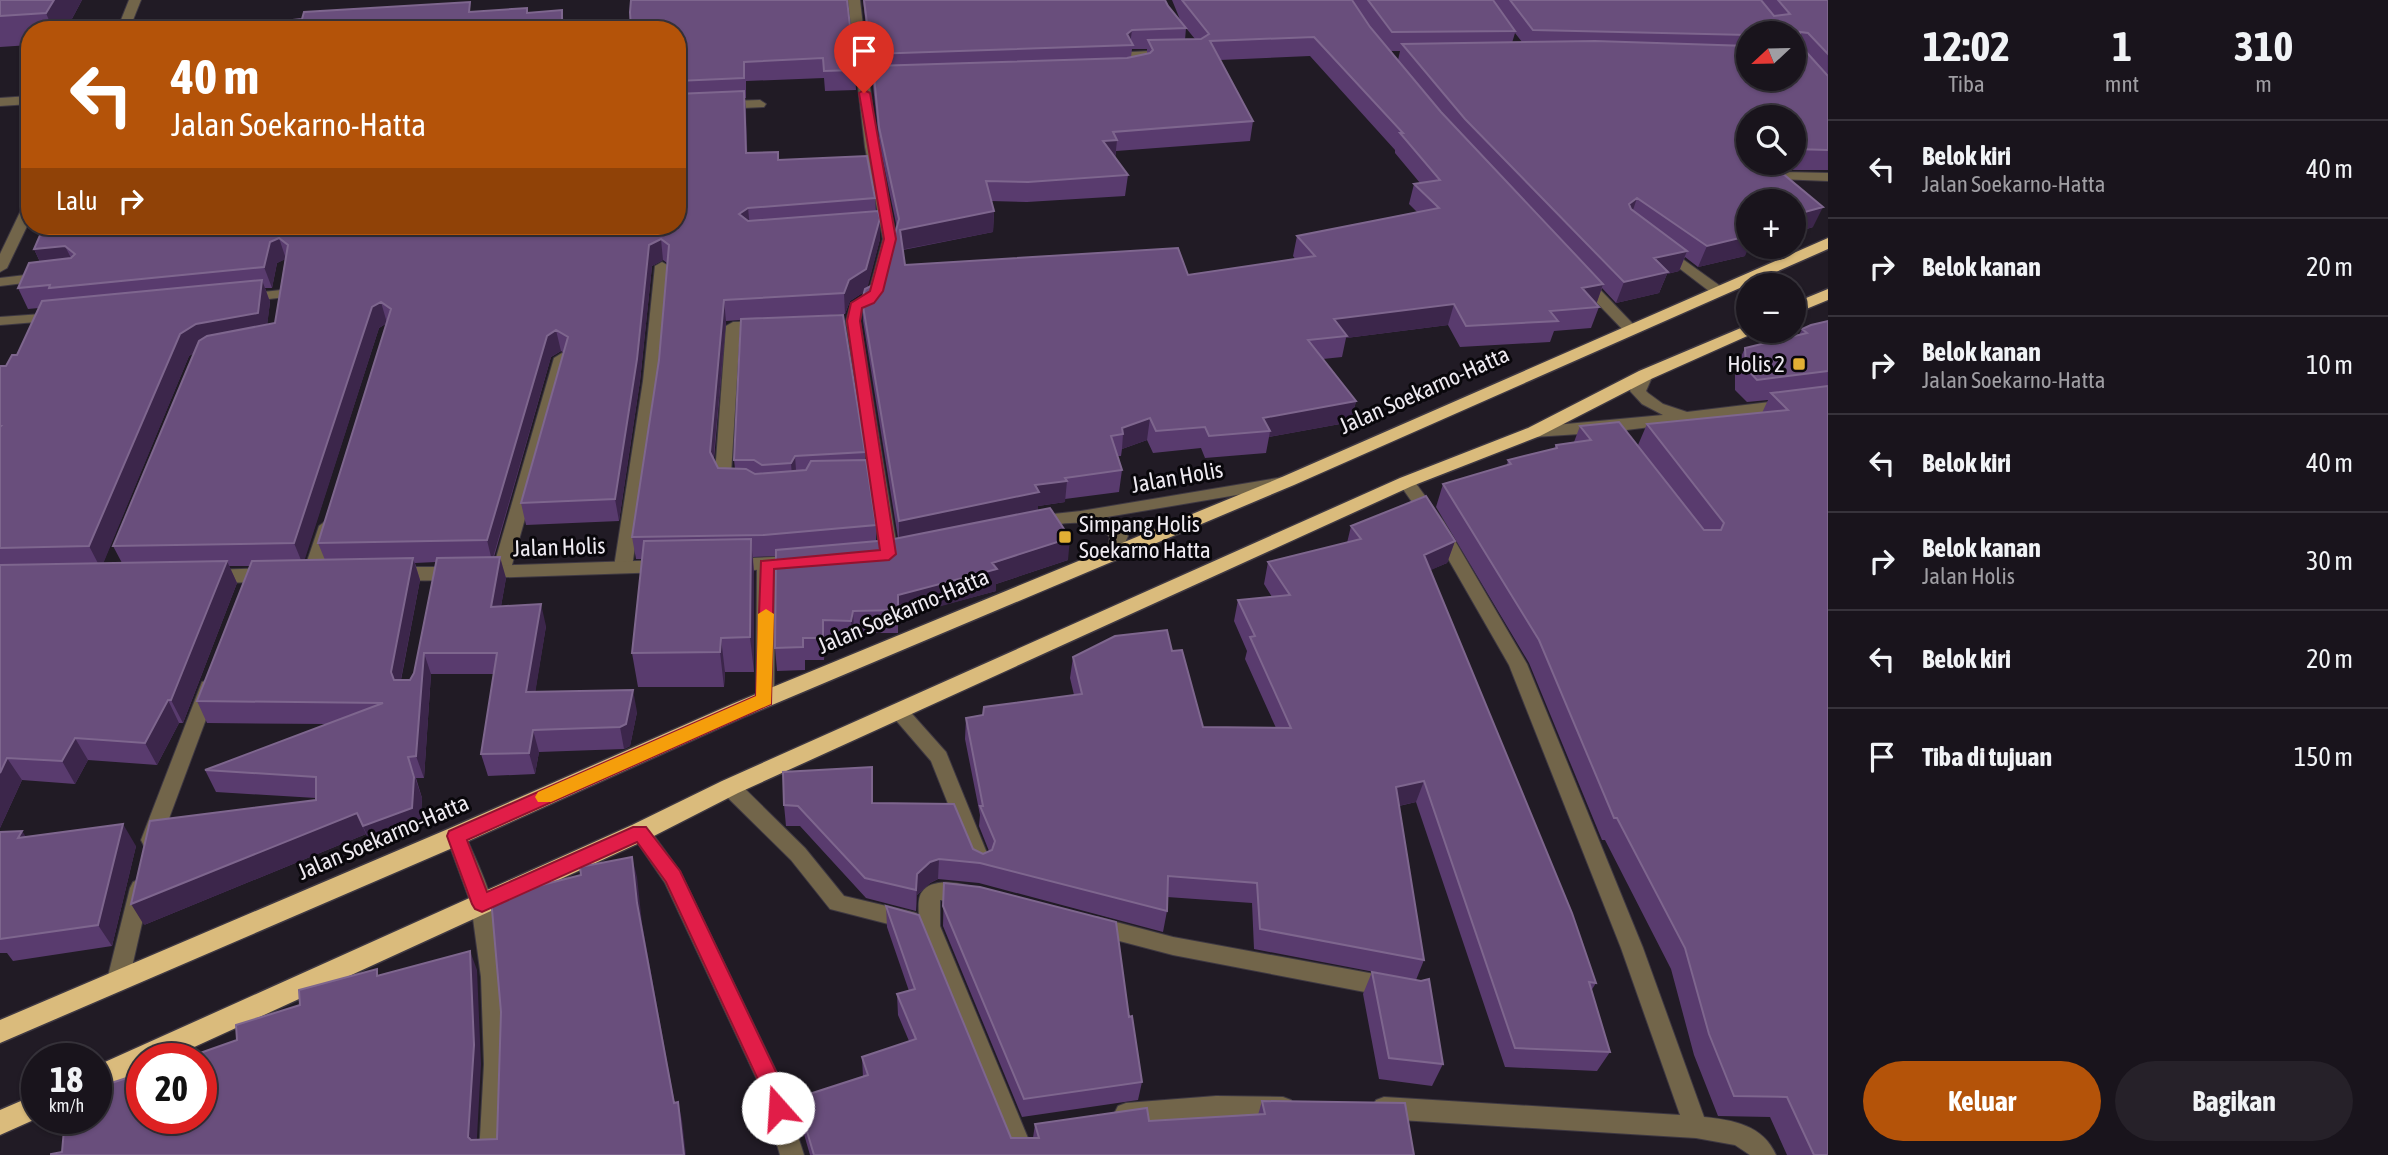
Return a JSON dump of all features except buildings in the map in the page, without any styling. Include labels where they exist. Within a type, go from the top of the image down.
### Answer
[{"type":"highway","name":"Jalan Soekarno-Hatta","points":[[0,1032],[456,836],[765,699],[1288,481],[1828,243]]},
{"type":"highway","points":[[1806,304],[1828,294]]},
{"type":"highway","points":[[112,1072],[640,832],[730,787],[1406,482],[1534,432],[1645,375],[1736,335]]},
{"type":"highway","points":[[0,1123],[21,1113]]},
{"type":"street","points":[[126,21],[135,0]]},
{"type":"street","points":[[854,0],[869,80],[880,225],[890,239],[876,291],[870,300],[856,306],[847,321],[882,555],[908,551]]},
{"type":"street","points":[[1125,71],[1142,69],[1135,54],[1185,53]]},
{"type":"street","points":[[0,102],[21,101]]},
{"type":"street","points":[[686,107],[760,104]]},
{"type":"street","points":[[1783,176],[1828,177]]},
{"type":"street","points":[[0,268],[21,225]]},
{"type":"street","points":[[1651,241],[1718,291]]},
{"type":"street","points":[[1567,264],[1630,330]]},
{"type":"street","points":[[623,567],[653,368],[662,266]]},
{"type":"street","points":[[0,282],[62,275]]},
{"type":"street","points":[[228,300],[280,300],[284,275]]},
{"type":"street","points":[[0,321],[67,316]]},
{"type":"street","points":[[751,481],[727,482],[723,474],[733,326],[774,325]]},
{"type":"street","points":[[501,572],[562,358]]},
{"type":"street","points":[[1645,375],[1638,391],[1644,400],[1655,407],[1686,418]]},
{"type":"street","points":[[1534,432],[1610,427],[1828,400]]},
{"type":"street","points":[[1610,427],[1624,447]]},
{"type":"street","name":"Jalan Holis","points":[[1013,526],[1288,481]]},
{"type":"street","points":[[1406,482],[1438,526],[1518,664],[1632,948],[1696,1127]]},
{"type":"street","points":[[187,576],[319,573],[332,509]]},
{"type":"street","name":"Jalan Holis","points":[[1073,518],[1101,520],[1119,536],[1118,545],[1111,554],[1100,560]]},
{"type":"street","points":[[714,565],[766,565],[821,560]]},
{"type":"street","points":[[765,699],[766,565]]},
{"type":"street","name":"Jalan Holis","points":[[378,572],[501,572],[688,566]]},
{"type":"street","points":[[431,592],[433,573]]},
{"type":"street","points":[[243,600],[252,575]]},
{"type":"street","points":[[118,980],[151,837],[219,662]]},
{"type":"street","points":[[898,711],[939,757],[981,863]]},
{"type":"street","points":[[730,787],[799,854],[837,903],[929,926]]},
{"type":"street","points":[[640,832],[673,877],[771,1085],[792,1155]]},
{"type":"street","points":[[456,836],[482,904],[493,1014],[491,1155]]},
{"type":"street","points":[[990,898],[937,891],[930,896],[929,926],[1023,1155]]},
{"type":"street","points":[[1073,920],[1173,946],[1412,991]]},
{"type":"street","points":[[1104,1117],[1216,1108],[1312,1108]]},
{"type":"street","points":[[1367,1108],[1696,1127],[1746,1135],[1756,1141],[1764,1155]]},
{"type":"street","points":[[1015,1132],[1040,1127]]},
{"type":"slow traffic","points":[[544,797],[765,699],[766,614]]},
{"type":"place","name":"Holis 2","points":[[1799,364]]},
{"type":"place","name":"Simpang Holis Soekarno Hatta","points":[[1065,537]]},
{"type":"route","points":[[778,1108],[771,1085],[673,877],[640,832],[482,904],[456,836],[765,699],[766,565],[889,554],[853,321],[856,306],[870,300],[876,291],[890,239],[864,93]]}]
